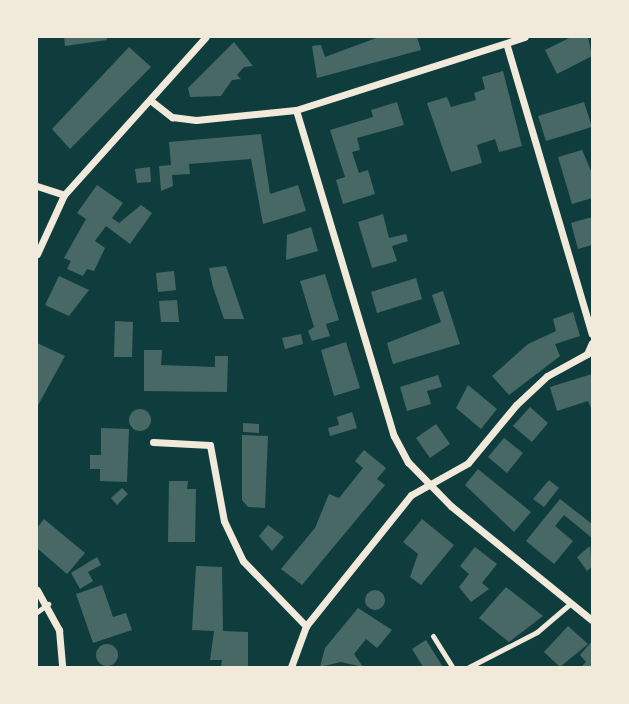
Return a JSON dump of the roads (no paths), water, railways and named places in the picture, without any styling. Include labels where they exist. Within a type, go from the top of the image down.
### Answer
[{"type":"street","points":[[37,254],[64,195],[206,37]]},
{"type":"street","points":[[150,100],[172,117],[196,120],[296,110],[506,46],[525,37]]},
{"type":"street","points":[[506,46],[592,334]]},
{"type":"street","points":[[296,110],[394,436],[429,484],[592,620]]},
{"type":"street","points":[[37,186],[64,195]]},
{"type":"street","points":[[290,667],[306,626],[411,495],[468,463],[516,405],[547,376],[587,354],[592,343]]},
{"type":"street","points":[[153,442],[210,445],[224,521],[243,561],[306,626]]},
{"type":"street","points":[[37,590],[48,604],[62,667]]},
{"type":"lane","points":[[37,612],[48,604]]},
{"type":"lane","points":[[469,667],[537,632],[571,604]]},
{"type":"lane","points":[[433,636],[452,667]]}]
